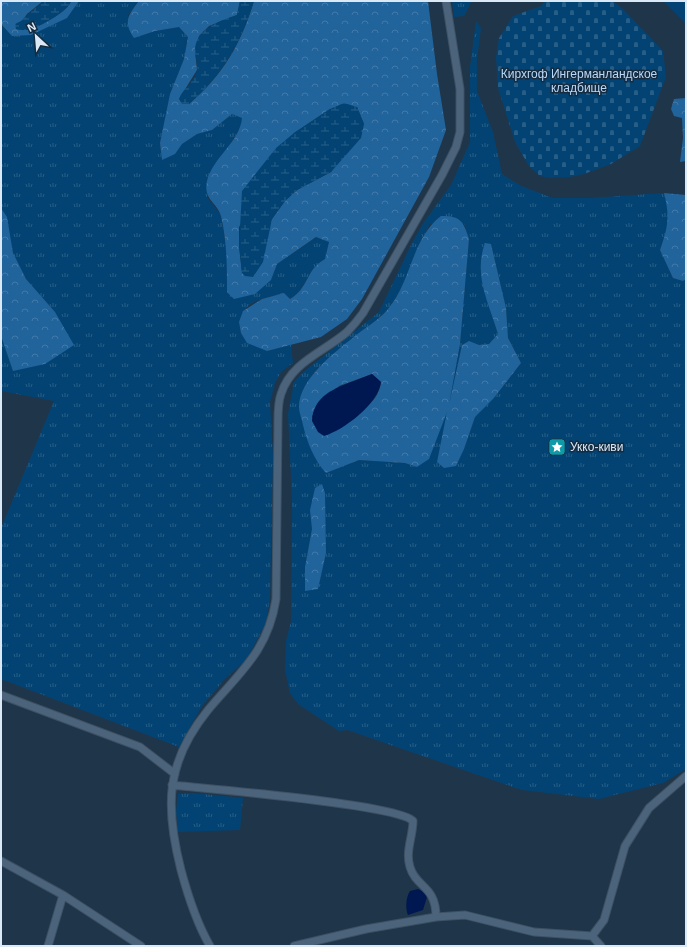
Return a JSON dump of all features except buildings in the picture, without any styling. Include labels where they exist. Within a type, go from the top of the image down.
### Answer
[{"type":"street","points":[[210,946],[195,917],[173,836],[170,809],[172,786],[184,745],[196,727],[257,654],[268,630],[274,611],[276,599],[278,421],[280,395],[284,385],[293,372],[303,362],[346,332],[363,313],[442,175],[456,147],[460,132],[460,89],[446,1]]},
{"type":"street","points":[[1,695],[140,747],[175,774]]},
{"type":"street","points":[[592,936],[604,920],[625,846],[649,808],[686,776]]},
{"type":"street","points":[[172,786],[353,805],[409,817],[413,821],[408,857],[410,868],[432,895],[436,905],[436,917]]},
{"type":"street","points":[[1,861],[63,895],[141,946]]},
{"type":"street","points":[[48,946],[63,895]]},
{"type":"street","points":[[294,946],[366,929],[436,917],[465,915],[534,932],[592,936],[601,946]]},
{"type":"green space","points":[[1,1],[43,1],[27,14],[16,29],[22,30],[34,28],[46,22],[65,9],[71,1],[79,1],[67,18],[31,35],[12,36],[1,24]]},
{"type":"green space","points":[[43,1],[71,1],[65,9],[45,23],[33,29],[16,29],[15,24],[21,21]]},
{"type":"green space","points":[[79,1],[139,1],[128,15],[134,38],[155,31],[179,27],[188,37],[184,59],[170,94],[160,143],[162,160],[175,154],[182,144],[197,134],[212,130],[232,114],[242,118],[241,127],[232,141],[207,197],[221,215],[227,254],[228,292],[271,280],[277,264],[317,237],[329,242],[325,259],[314,268],[301,289],[296,294],[289,299],[284,293],[259,300],[246,308],[242,315],[240,323],[241,333],[267,351],[291,345],[293,363],[281,372],[275,383],[270,402],[273,456],[270,599],[266,623],[247,659],[224,680],[202,706],[179,747],[1,679],[1,528],[54,401],[1,391],[1,336],[13,371],[55,312],[31,285],[16,262],[11,247],[8,224],[1,208],[1,24],[2,27],[67,18]]},
{"type":"green space","points":[[139,1],[240,1],[237,15],[209,26],[199,36],[195,51],[197,70],[179,99],[189,104],[212,82],[229,58],[237,45],[254,1],[428,1],[446,130],[429,177],[362,299],[347,319],[321,337],[267,351],[247,343],[241,333],[239,322],[243,311],[262,299],[284,293],[290,299],[305,284],[314,268],[325,259],[329,242],[316,237],[277,264],[271,280],[255,294],[234,299],[227,292],[226,254],[223,225],[219,211],[209,197],[206,187],[210,172],[237,135],[242,118],[232,114],[212,130],[197,134],[182,144],[175,154],[162,160],[160,143],[170,94],[184,59],[188,37],[179,27],[155,31],[134,38],[129,27],[128,19]],"holes":[[[357,107],[364,124],[331,172],[297,190],[285,201],[272,219],[242,273],[239,246],[239,227],[294,133],[330,109]]]},
{"type":"green space","points":[[240,1],[254,1],[243,31],[229,58],[221,70],[201,93],[189,104],[182,104],[179,99],[196,74],[197,65],[195,51],[196,43],[199,37],[209,27],[237,15]]},
{"type":"green space","points":[[452,1],[472,1],[464,16],[454,17]]},
{"type":"green space","name":"Кирхгоф Ингерманландское кладбище","points":[[545,1],[612,1],[622,8],[663,51],[666,77],[640,146],[611,164],[584,174],[570,177],[549,178],[540,176],[529,166],[515,142],[498,88],[496,57],[499,38],[513,16],[541,6]]},
{"type":"green space","points":[[663,1],[686,1],[686,24]]},
{"type":"green space","points":[[476,21],[481,28],[477,59],[477,91],[493,132],[502,174],[521,186],[553,198],[589,198],[664,193],[668,222],[660,250],[673,278],[683,281],[686,279],[686,769],[663,783],[599,799],[522,790],[347,730],[339,731],[298,704],[290,693],[285,670],[286,641],[291,621],[292,499],[288,414],[294,382],[302,373],[379,312],[412,243],[424,222],[451,185],[470,142],[470,67]],"holes":[[[430,224],[464,224],[469,239],[460,344],[447,411],[417,467],[405,463],[359,460],[326,473],[303,389],[316,370],[389,309],[404,284],[419,244]],[[491,244],[506,308],[508,338],[521,363],[493,399],[475,417],[464,449],[444,468],[438,462],[462,345],[469,341],[479,345],[489,344],[498,334],[493,318]],[[325,523],[326,553],[318,588],[305,567],[312,529]]]},
{"type":"green space","points":[[686,98],[686,161],[680,162],[683,138],[682,118],[674,116],[671,109],[674,99]]},
{"type":"green space","points":[[344,103],[357,107],[364,124],[361,138],[331,172],[297,190],[285,201],[272,219],[263,262],[253,277],[245,276],[242,273],[239,246],[242,191],[276,148],[294,133],[330,109]]},
{"type":"green space","points":[[664,193],[686,195],[686,279],[683,281],[673,278],[660,250],[665,235],[667,222],[667,209]]},
{"type":"green space","points":[[1,208],[7,217],[13,253],[26,279],[55,312],[74,345],[45,364],[13,371],[1,336]]},
{"type":"green space","points":[[441,216],[457,218],[463,223],[469,239],[460,344],[449,405],[462,345],[469,341],[479,345],[489,344],[498,334],[481,278],[482,255],[485,243],[491,244],[506,308],[508,338],[521,363],[493,399],[475,417],[464,449],[456,466],[444,468],[437,462],[447,412],[429,459],[417,467],[405,463],[359,460],[326,473],[312,450],[299,409],[305,386],[311,376],[328,358],[377,320],[388,309],[402,286],[423,236],[431,225]],"holes":[[[372,374],[381,382],[377,395],[369,405],[348,422],[312,417],[314,412],[339,386]]]},
{"type":"green space","points":[[322,484],[325,493],[326,553],[318,589],[305,591],[305,567],[312,529],[310,510],[315,488]]},
{"type":"green space","points":[[193,793],[243,798],[240,830],[178,832],[176,812],[178,794]]},
{"type":"shaded area","points":[[372,374],[381,382],[374,399],[367,407],[350,422],[332,433],[324,436],[318,432],[312,421],[313,412],[321,399],[333,390]]},
{"type":"shaded area","points":[[418,889],[424,892],[427,897],[423,910],[408,915],[406,906],[409,893],[410,891]]},
{"type":"place","name":"Укко-киви","points":[[557,447]]}]
